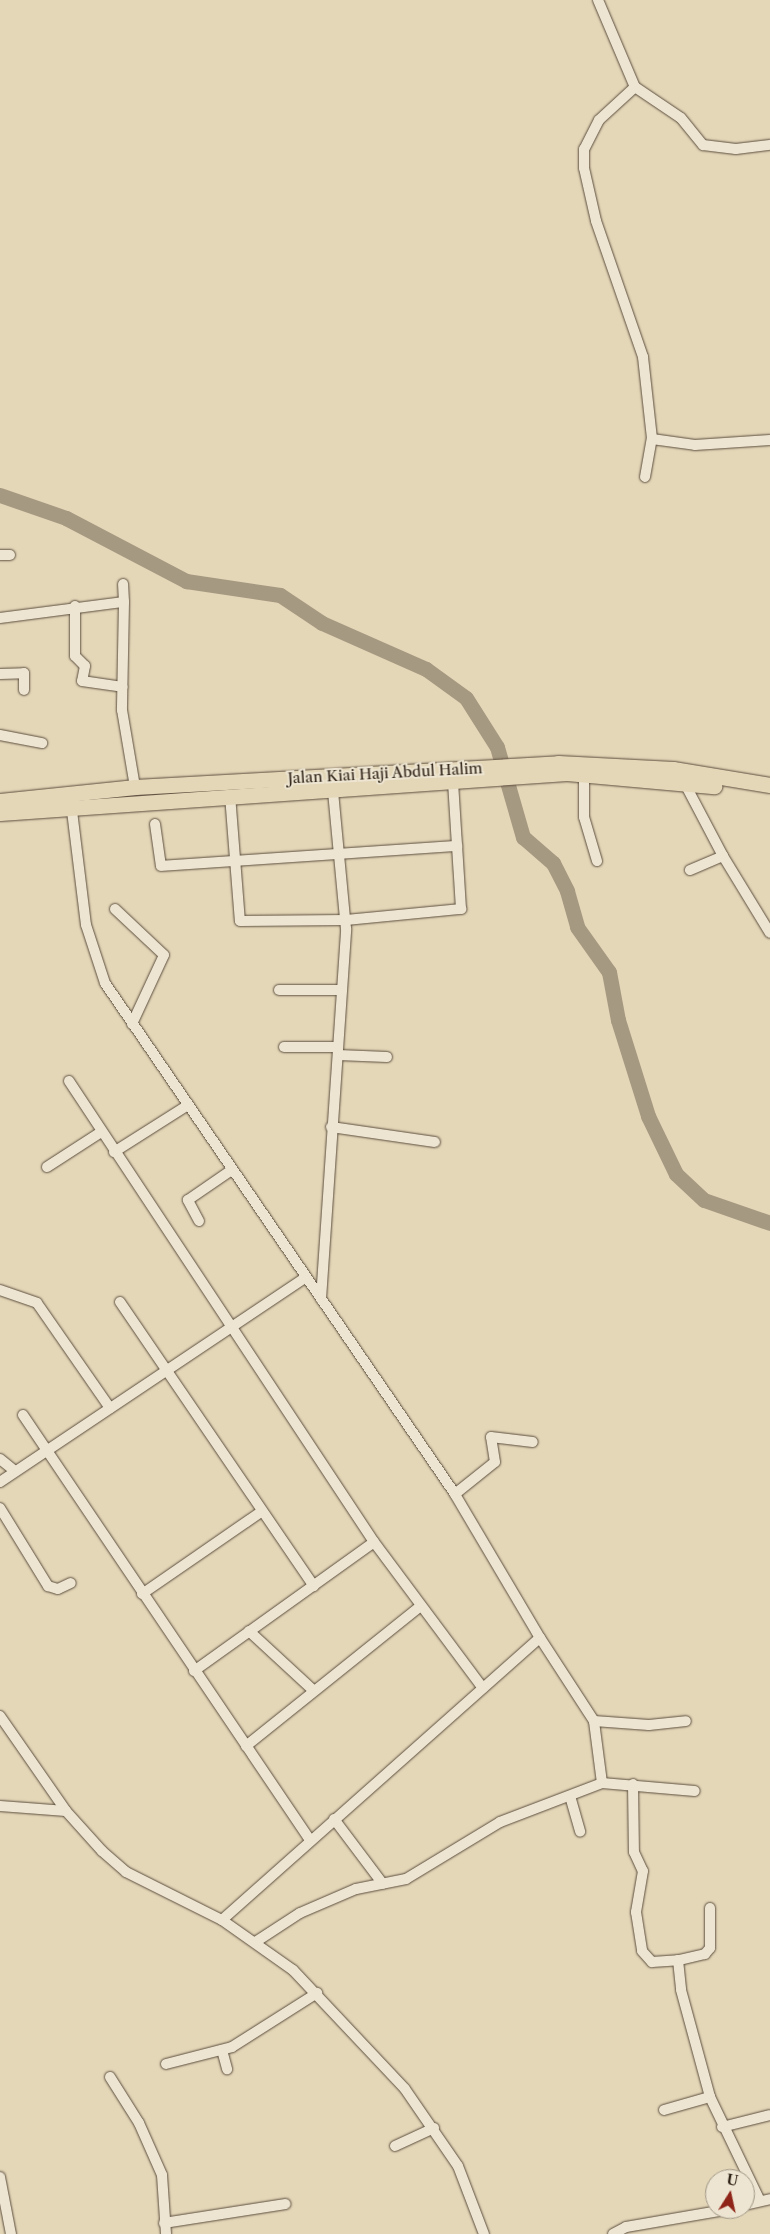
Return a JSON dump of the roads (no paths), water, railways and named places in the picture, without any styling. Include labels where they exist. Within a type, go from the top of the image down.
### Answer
[{"type":"main road","name":"Jalan Kiai Haji Abdul Halim","points":[[0,801],[333,791],[533,770],[625,764],[770,785]]},
{"type":"main road","name":"Jalan Kiai Haji Abdul Halim","points":[[533,770],[684,782],[770,796]]},
{"type":"main road","name":"Jalan Kiai Haji Abdul Halim","points":[[0,813],[136,787],[461,778]]},
{"type":"street","points":[[598,0],[635,87],[681,118],[708,148],[770,145]]},
{"type":"street","points":[[635,87],[599,120],[584,149],[584,168],[596,221],[643,357],[651,441],[645,477]]},
{"type":"street","points":[[651,441],[695,445],[770,440]]},
{"type":"street","points":[[123,584],[123,687],[136,787]]},
{"type":"street","points":[[0,618],[75,606],[124,602]]},
{"type":"street","points":[[75,606],[76,659],[85,666],[82,681],[123,687]]},
{"type":"street","points":[[0,674],[24,673],[24,690]]},
{"type":"street","points":[[0,736],[42,743]]},
{"type":"street","points":[[584,774],[584,816],[596,862]]},
{"type":"street","points":[[230,795],[238,918],[243,923],[346,920],[460,910],[457,846],[461,778]]},
{"type":"street","points":[[684,782],[723,856],[770,934]]},
{"type":"street","points":[[321,1299],[346,920],[333,791]]},
{"type":"street","points":[[70,800],[94,953],[105,982],[230,1171],[321,1299],[455,1494],[540,1638],[594,1721],[602,1783]]},
{"type":"street","points":[[154,824],[158,865],[457,846]]},
{"type":"street","points":[[690,870],[723,856]]},
{"type":"street","points":[[115,909],[164,955],[132,1024]]},
{"type":"street","points":[[279,990],[342,990]]},
{"type":"street","points":[[284,1047],[387,1057]]},
{"type":"street","points":[[69,1081],[114,1152],[374,1542],[484,1688]]},
{"type":"street","points":[[114,1152],[188,1105]]},
{"type":"street","points":[[331,1127],[435,1142]]},
{"type":"street","points":[[47,1167],[101,1132]]},
{"type":"street","points":[[199,1221],[188,1200],[230,1171]]},
{"type":"street","points":[[0,1482],[110,1408],[233,1330],[305,1278]]},
{"type":"street","points":[[0,1290],[37,1303],[110,1408]]},
{"type":"street","points":[[120,1302],[261,1512],[314,1586]]},
{"type":"street","points":[[23,1415],[142,1594],[310,1840]]},
{"type":"street","points":[[455,1494],[497,1459],[491,1437],[533,1442]]},
{"type":"street","points":[[0,1459],[15,1471]]},
{"type":"street","points":[[0,1508],[48,1586],[58,1589],[71,1583]]},
{"type":"street","points":[[142,1594],[261,1512]]},
{"type":"street","points":[[194,1671],[374,1542]]},
{"type":"street","points":[[246,1746],[313,1690],[421,1606]]},
{"type":"street","points":[[249,1631],[313,1690]]},
{"type":"street","points":[[222,1920],[249,1892],[540,1638]]},
{"type":"street","points":[[0,1716],[66,1811],[126,1872],[222,1920],[256,1941],[318,1993],[434,2128],[458,2166],[484,2234]]},
{"type":"street","points":[[594,1721],[649,1725],[686,1721]]},
{"type":"street","points":[[256,1941],[300,1913],[356,1889],[384,1884],[424,1870],[516,1814],[602,1783],[633,1784],[695,1791]]},
{"type":"street","points":[[633,1784],[634,1852],[644,1871],[636,1912],[642,1952],[652,1962],[678,1960],[709,1950],[710,1908]]},
{"type":"street","points":[[570,1796],[580,1832]]},
{"type":"street","points":[[0,1806],[66,1811]]},
{"type":"street","points":[[334,1819],[384,1884]]},
{"type":"street","points":[[678,1960],[681,1990],[710,2097],[722,2127],[765,2200]]},
{"type":"street","points":[[166,2064],[222,2050],[318,1993]]},
{"type":"street","points":[[222,2050],[228,2069]]},
{"type":"street","points":[[110,2077],[139,2123],[162,2175],[166,2234]]},
{"type":"street","points":[[664,2110],[710,2097]]},
{"type":"street","points":[[722,2127],[770,2116]]},
{"type":"street","points":[[395,2146],[434,2128]]},
{"type":"street","points":[[0,2178],[11,2234]]},
{"type":"street","points":[[164,2223],[286,2204]]},
{"type":"street","points":[[613,2234],[626,2227],[705,2215]]},
{"type":"waterway","points":[[0,495],[66,518],[186,581],[280,595],[322,623],[426,669],[466,698],[497,747],[523,837],[553,863],[567,891],[577,927],[609,972],[618,1020],[648,1116],[676,1174],[704,1200],[770,1223]]}]
